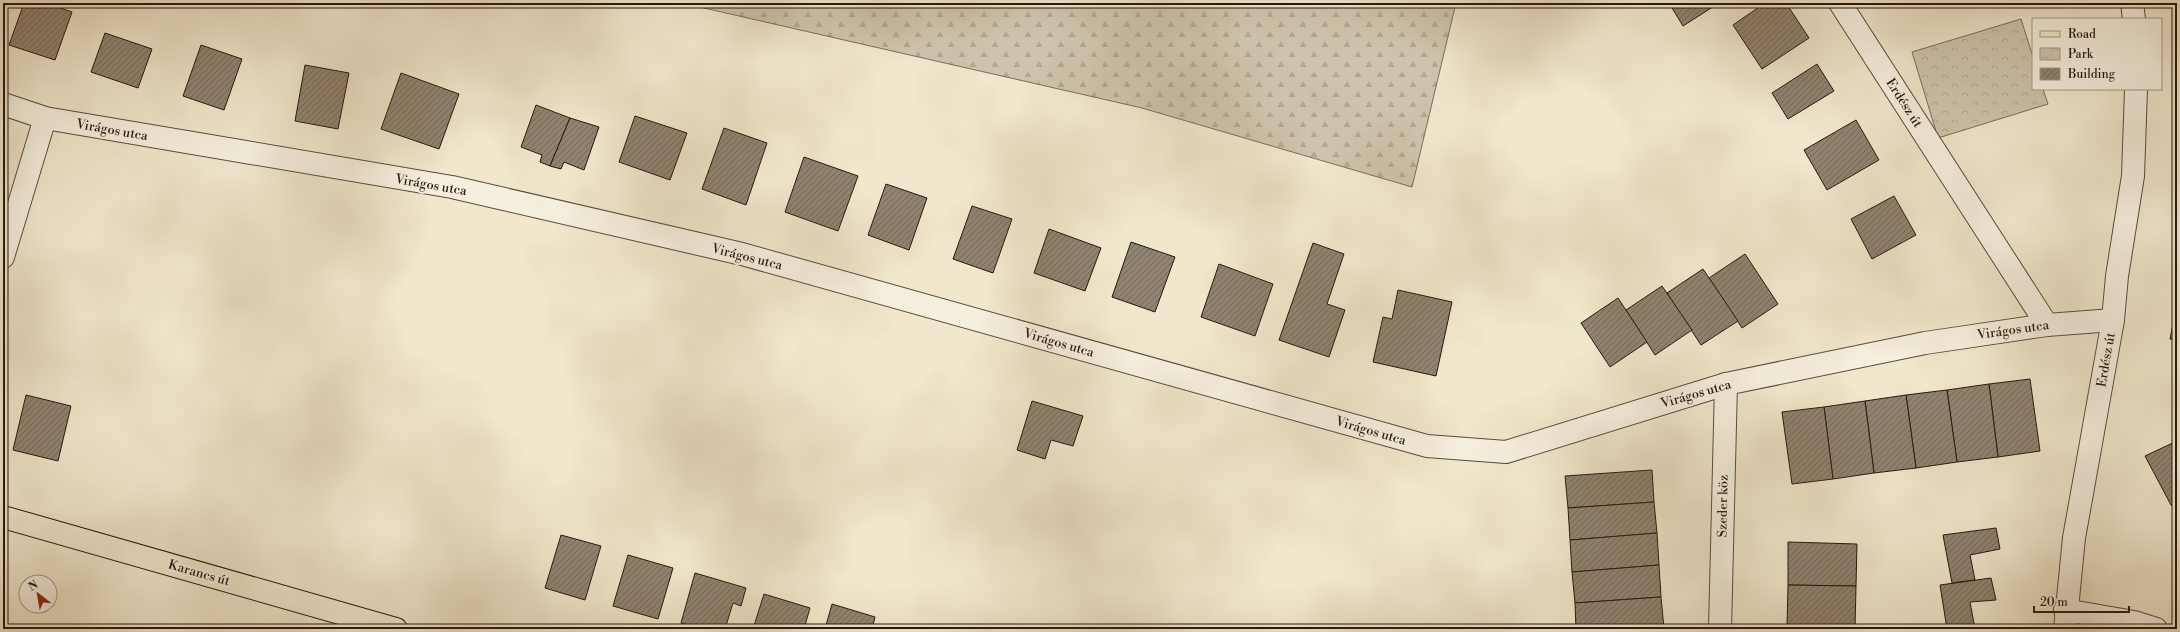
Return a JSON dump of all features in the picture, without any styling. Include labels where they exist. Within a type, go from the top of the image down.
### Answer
[{"type":"main road","name":"Karancs út","points":[[3,517],[396,629]]},
{"type":"street","name":"Erdész út","points":[[1840,3],[2047,325]]},
{"type":"street","points":[[2132,3],[2134,18]]},
{"type":"street","name":"Erdész út","points":[[2065,619],[2074,538],[2113,320],[2117,276],[2133,176],[2136,90]]},
{"type":"street","name":"Virágos utca","points":[[3,104],[44,118],[452,187],[742,254],[1427,446],[1506,452],[1726,384],[1925,343],[2047,325],[2113,320]]},
{"type":"street","points":[[3,257],[44,118]]},
{"type":"street","name":"Szeder köz","points":[[1720,629],[1726,384]]},
{"type":"street","points":[[2065,619],[2142,624],[2156,629]]},
{"type":"green space","points":[[682,3],[1456,3],[1412,187],[1142,108]]},
{"type":"green space","points":[[2021,19],[2032,54],[2032,90],[2043,90],[2048,104],[1938,138],[1912,52]]},
{"type":"building","points":[[24,3],[46,3],[72,12],[55,60],[9,45]]},
{"type":"building","points":[[1669,3],[1719,3],[1683,26]]},
{"type":"building","points":[[1765,3],[1786,3],[1809,38],[1762,69],[1733,25]]},
{"type":"building","points":[[1875,3],[1893,3],[1877,8]]},
{"type":"building","points":[[105,33],[152,49],[138,88],[91,72]]},
{"type":"building","points":[[201,45],[242,59],[224,110],[183,96]]},
{"type":"building","points":[[1817,64],[1834,91],[1788,119],[1772,93]]},
{"type":"building","points":[[305,65],[349,73],[338,129],[295,121]]},
{"type":"building","points":[[401,73],[459,94],[439,149],[381,129]]},
{"type":"building","points":[[536,105],[570,118],[550,166],[540,162],[542,155],[521,147]]},
{"type":"building","points":[[635,116],[687,133],[670,180],[619,162]]},
{"type":"building","points":[[570,118],[599,127],[584,170],[564,162],[561,169],[550,166]]},
{"type":"building","points":[[1856,120],[1879,160],[1827,190],[1804,150]]},
{"type":"building","points":[[724,128],[767,143],[746,205],[702,189]]},
{"type":"building","points":[[804,157],[858,176],[838,231],[785,212]]},
{"type":"building","points":[[886,184],[927,198],[909,250],[868,235]]},
{"type":"building","points":[[1894,196],[1916,235],[1872,259],[1851,219]]},
{"type":"building","points":[[972,206],[1012,219],[993,273],[953,259]]},
{"type":"building","points":[[1049,229],[1101,248],[1085,291],[1034,273]]},
{"type":"building","points":[[1131,242],[1175,257],[1155,312],[1112,297]]},
{"type":"building","points":[[1313,243],[1344,254],[1327,304],[1345,310],[1329,357],[1279,340]]},
{"type":"building","points":[[1745,254],[1778,304],[1742,328],[1709,278]]},
{"type":"building","points":[[1219,264],[1273,284],[1255,336],[1201,317]]},
{"type":"building","points":[[1703,269],[1738,321],[1701,345],[1667,293]]},
{"type":"building","points":[[1662,286],[1692,330],[1655,355],[1626,310]]},
{"type":"building","points":[[1398,290],[1452,302],[1436,376],[1373,362],[1383,317],[1392,319]]},
{"type":"building","points":[[1618,298],[1647,342],[1610,367],[1581,323]]},
{"type":"building","points":[[2177,304],[2177,340],[2170,339]]},
{"type":"building","points":[[2030,379],[2040,451],[1998,457],[1989,384]]},
{"type":"building","points":[[1989,384],[1998,457],[1957,462],[1947,390]]},
{"type":"building","points":[[1947,390],[1957,462],[1916,468],[1906,395]]},
{"type":"building","points":[[26,395],[71,406],[58,461],[13,450]]},
{"type":"building","points":[[1906,395],[1916,468],[1874,473],[1865,401]]},
{"type":"building","points":[[1032,401],[1083,416],[1073,446],[1051,440],[1045,459],[1017,450]]},
{"type":"building","points":[[1865,401],[1874,473],[1833,479],[1824,407]]},
{"type":"building","points":[[1824,407],[1833,479],[1792,484],[1782,412]]},
{"type":"building","points":[[2177,441],[2177,509],[2171,505],[2145,456]]},
{"type":"building","points":[[1652,470],[1654,502],[1568,508],[1565,476]]},
{"type":"building","points":[[1654,502],[1657,533],[1570,540],[1568,508]]},
{"type":"building","points":[[1996,528],[2000,549],[1970,555],[1975,580],[1952,583],[1943,535]]},
{"type":"building","points":[[1657,533],[1659,565],[1572,572],[1570,540]]},
{"type":"building","points":[[561,535],[601,546],[585,600],[545,588]]},
{"type":"building","points":[[1788,542],[1857,544],[1856,586],[1788,585]]},
{"type":"building","points":[[628,555],[673,568],[658,619],[613,606]]},
{"type":"building","points":[[1659,565],[1661,597],[1575,603],[1572,572]]},
{"type":"building","points":[[695,573],[746,588],[741,606],[733,603],[725,629],[700,629],[681,623]]},
{"type":"building","points":[[1991,578],[1996,600],[1970,602],[1975,629],[1947,629],[1940,585]]},
{"type":"building","points":[[1788,585],[1856,586],[1855,628],[1787,627]]},
{"type":"building","points":[[764,594],[810,608],[804,629],[753,629]]},
{"type":"building","points":[[1661,597],[1664,629],[1576,629],[1575,603]]},
{"type":"building","points":[[832,604],[875,617],[872,629],[825,629]]},
{"type":"building","points":[[12,624],[28,629],[11,629]]},
{"type":"building","points":[[1787,627],[1855,628],[1855,629],[1787,629]]}]
